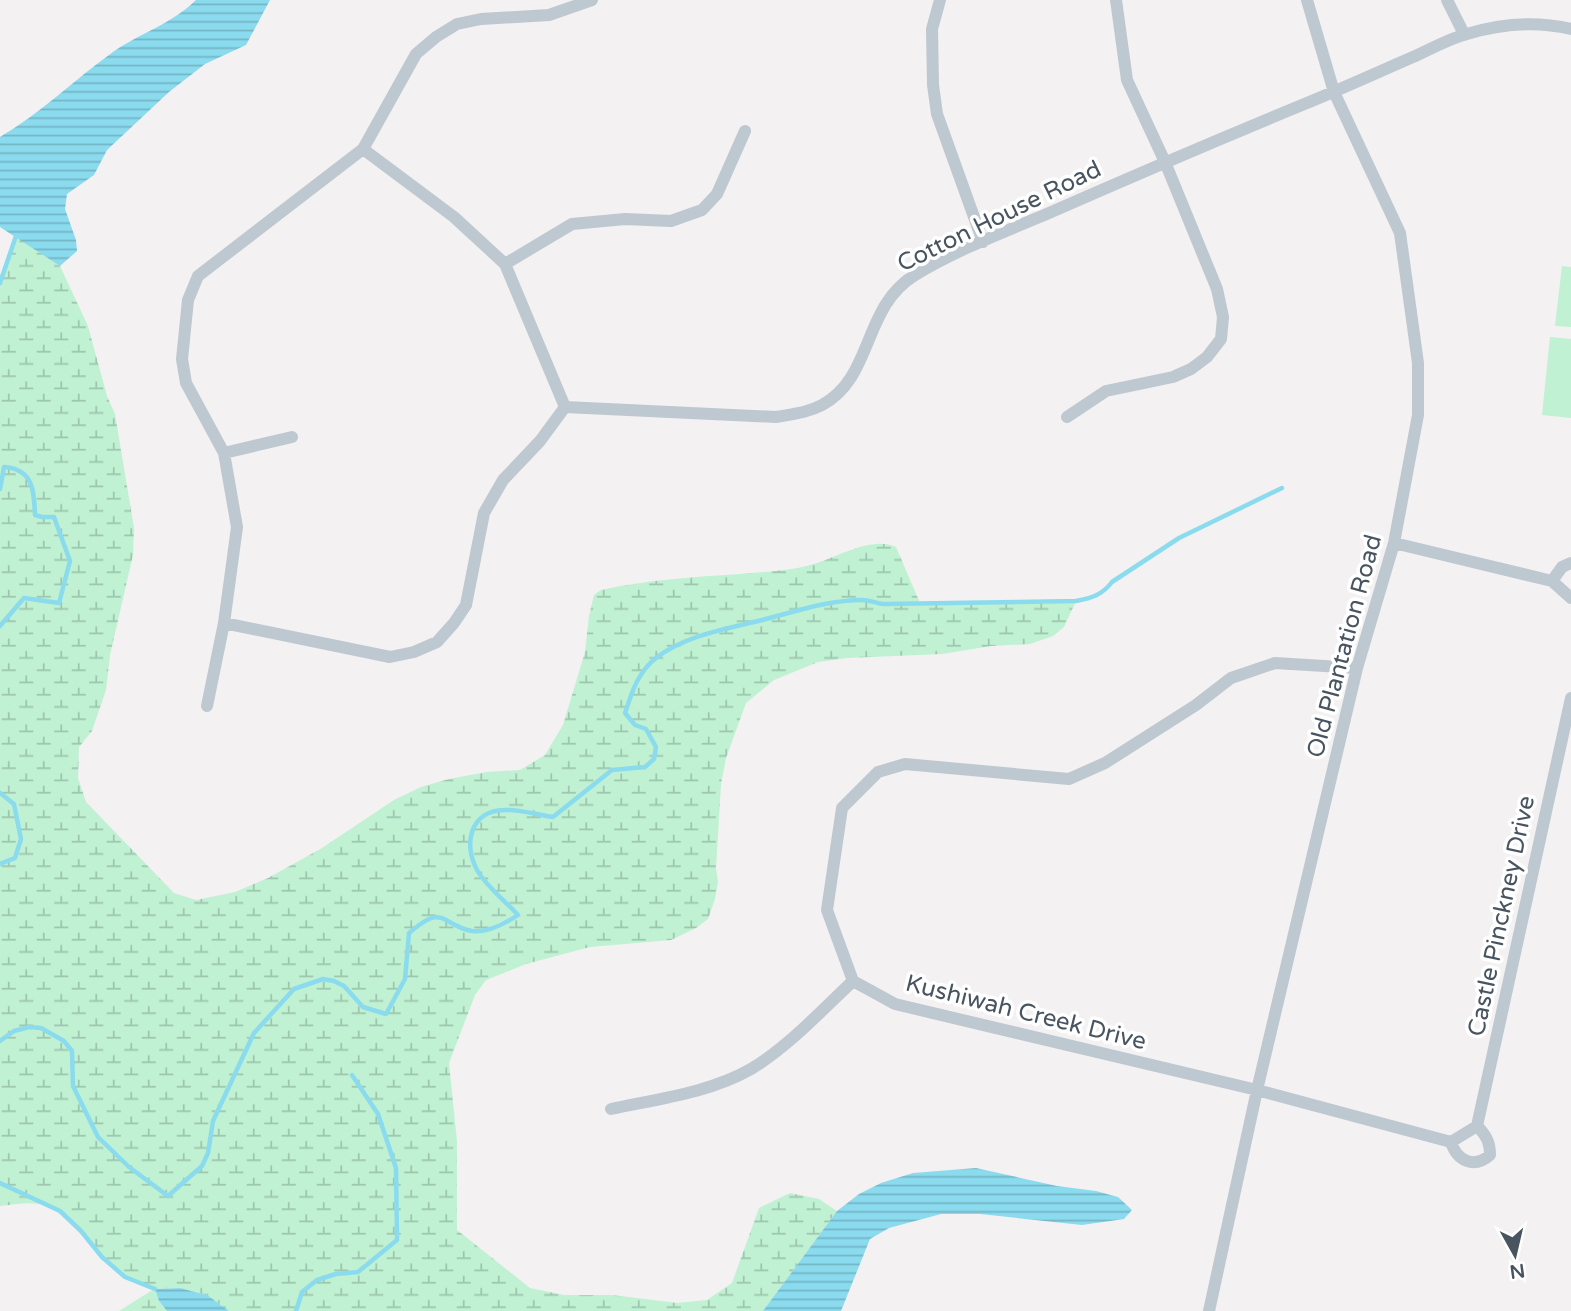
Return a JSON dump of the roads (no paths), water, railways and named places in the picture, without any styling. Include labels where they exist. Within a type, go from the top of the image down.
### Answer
[{"type":"street","points":[[207,706],[224,623],[237,527],[224,453],[186,383],[182,359],[188,300],[198,276],[363,149],[416,54],[436,37],[457,24],[481,19],[549,15],[592,0]]},
{"type":"street","points":[[940,0],[932,29],[933,85],[937,114],[983,242]]},
{"type":"street","points":[[1067,417],[1106,391],[1173,377],[1191,369],[1207,357],[1221,339],[1223,317],[1217,289],[1166,162],[1127,80],[1116,0]]},
{"type":"street","name":"Old Plantation Road","points":[[1209,1311],[1256,1090],[1357,668],[1394,543],[1418,415],[1416,350],[1400,233],[1334,92],[1307,0]]},
{"type":"street","points":[[1447,0],[1464,34]]},
{"type":"street","name":"Cotton House Road","points":[[565,407],[776,416],[802,413],[837,394],[852,377],[883,306],[897,289],[915,275],[983,242],[1464,34],[1503,25],[1559,26],[1571,29]]},
{"type":"street","points":[[505,264],[572,224],[625,219],[671,221],[702,211],[717,194],[745,131]]},
{"type":"street","points":[[224,623],[390,657],[414,652],[437,642],[466,605],[484,513],[503,480],[540,441],[565,407],[505,264],[454,217],[363,149]]},
{"type":"street","points":[[224,453],[292,437]]},
{"type":"street","points":[[1394,543],[1552,581],[1571,598]]},
{"type":"street","points":[[1552,581],[1562,568],[1571,563]]},
{"type":"street","points":[[611,1109],[698,1090],[751,1069],[800,1031],[853,981],[827,910],[842,808],[878,772],[905,764],[1069,779],[1105,763],[1196,705],[1231,678],[1275,663],[1357,668]]},
{"type":"street","name":"Castle Pinckney Drive","points":[[1476,1126],[1571,698]]},
{"type":"street","name":"Kushiwah Creek Drive","points":[[853,981],[895,1004],[1457,1139]]},
{"type":"street","points":[[1476,1126],[1486,1136],[1490,1155],[1484,1160],[1471,1163],[1463,1160],[1453,1149],[1457,1139],[1476,1126]]},
{"type":"water","points":[[196,0],[270,0],[246,45],[205,64],[169,92],[107,150],[94,175],[67,194],[65,209],[77,251],[60,266],[0,227],[0,137],[123,45],[177,16]]},
{"type":"water","points":[[976,1168],[1057,1186],[1096,1191],[1118,1197],[1132,1210],[1124,1219],[1082,1225],[980,1214],[941,1214],[889,1228],[870,1239],[841,1311],[763,1311],[837,1211],[859,1194],[881,1183],[913,1173]]},
{"type":"water","points":[[180,1288],[207,1295],[229,1311],[167,1311],[159,1301],[155,1289]]},
{"type":"waterway","points":[[0,283],[16,236]]},
{"type":"waterway","points":[[0,489],[4,467],[26,476],[34,497],[35,515],[54,517],[70,561],[59,603],[24,598],[0,626]]},
{"type":"waterway","points":[[0,1041],[14,1031],[29,1027],[41,1028],[64,1041],[72,1051],[73,1086],[98,1137],[129,1167],[168,1196],[202,1166],[208,1153],[213,1121],[254,1033],[294,989],[323,979],[334,981],[344,986],[363,1007],[386,1014],[405,979],[409,933],[436,917],[462,928],[478,931],[496,927],[518,915],[490,888],[477,870],[471,850],[472,831],[483,816],[504,810],[553,817],[612,770],[645,767],[654,759],[656,747],[646,729],[635,725],[625,713],[640,676],[656,658],[668,650],[707,634],[837,602],[862,600],[883,604],[1087,599],[1100,593],[1112,582],[1179,538],[1282,488]]},
{"type":"waterway","points":[[0,793],[14,804],[21,839],[15,858],[0,864]]},
{"type":"waterway","points":[[296,1311],[302,1292],[317,1280],[336,1274],[358,1272],[397,1240],[396,1168],[378,1114],[352,1075]]},
{"type":"waterway","points":[[0,1183],[60,1211],[102,1257],[125,1277],[155,1289]]}]
